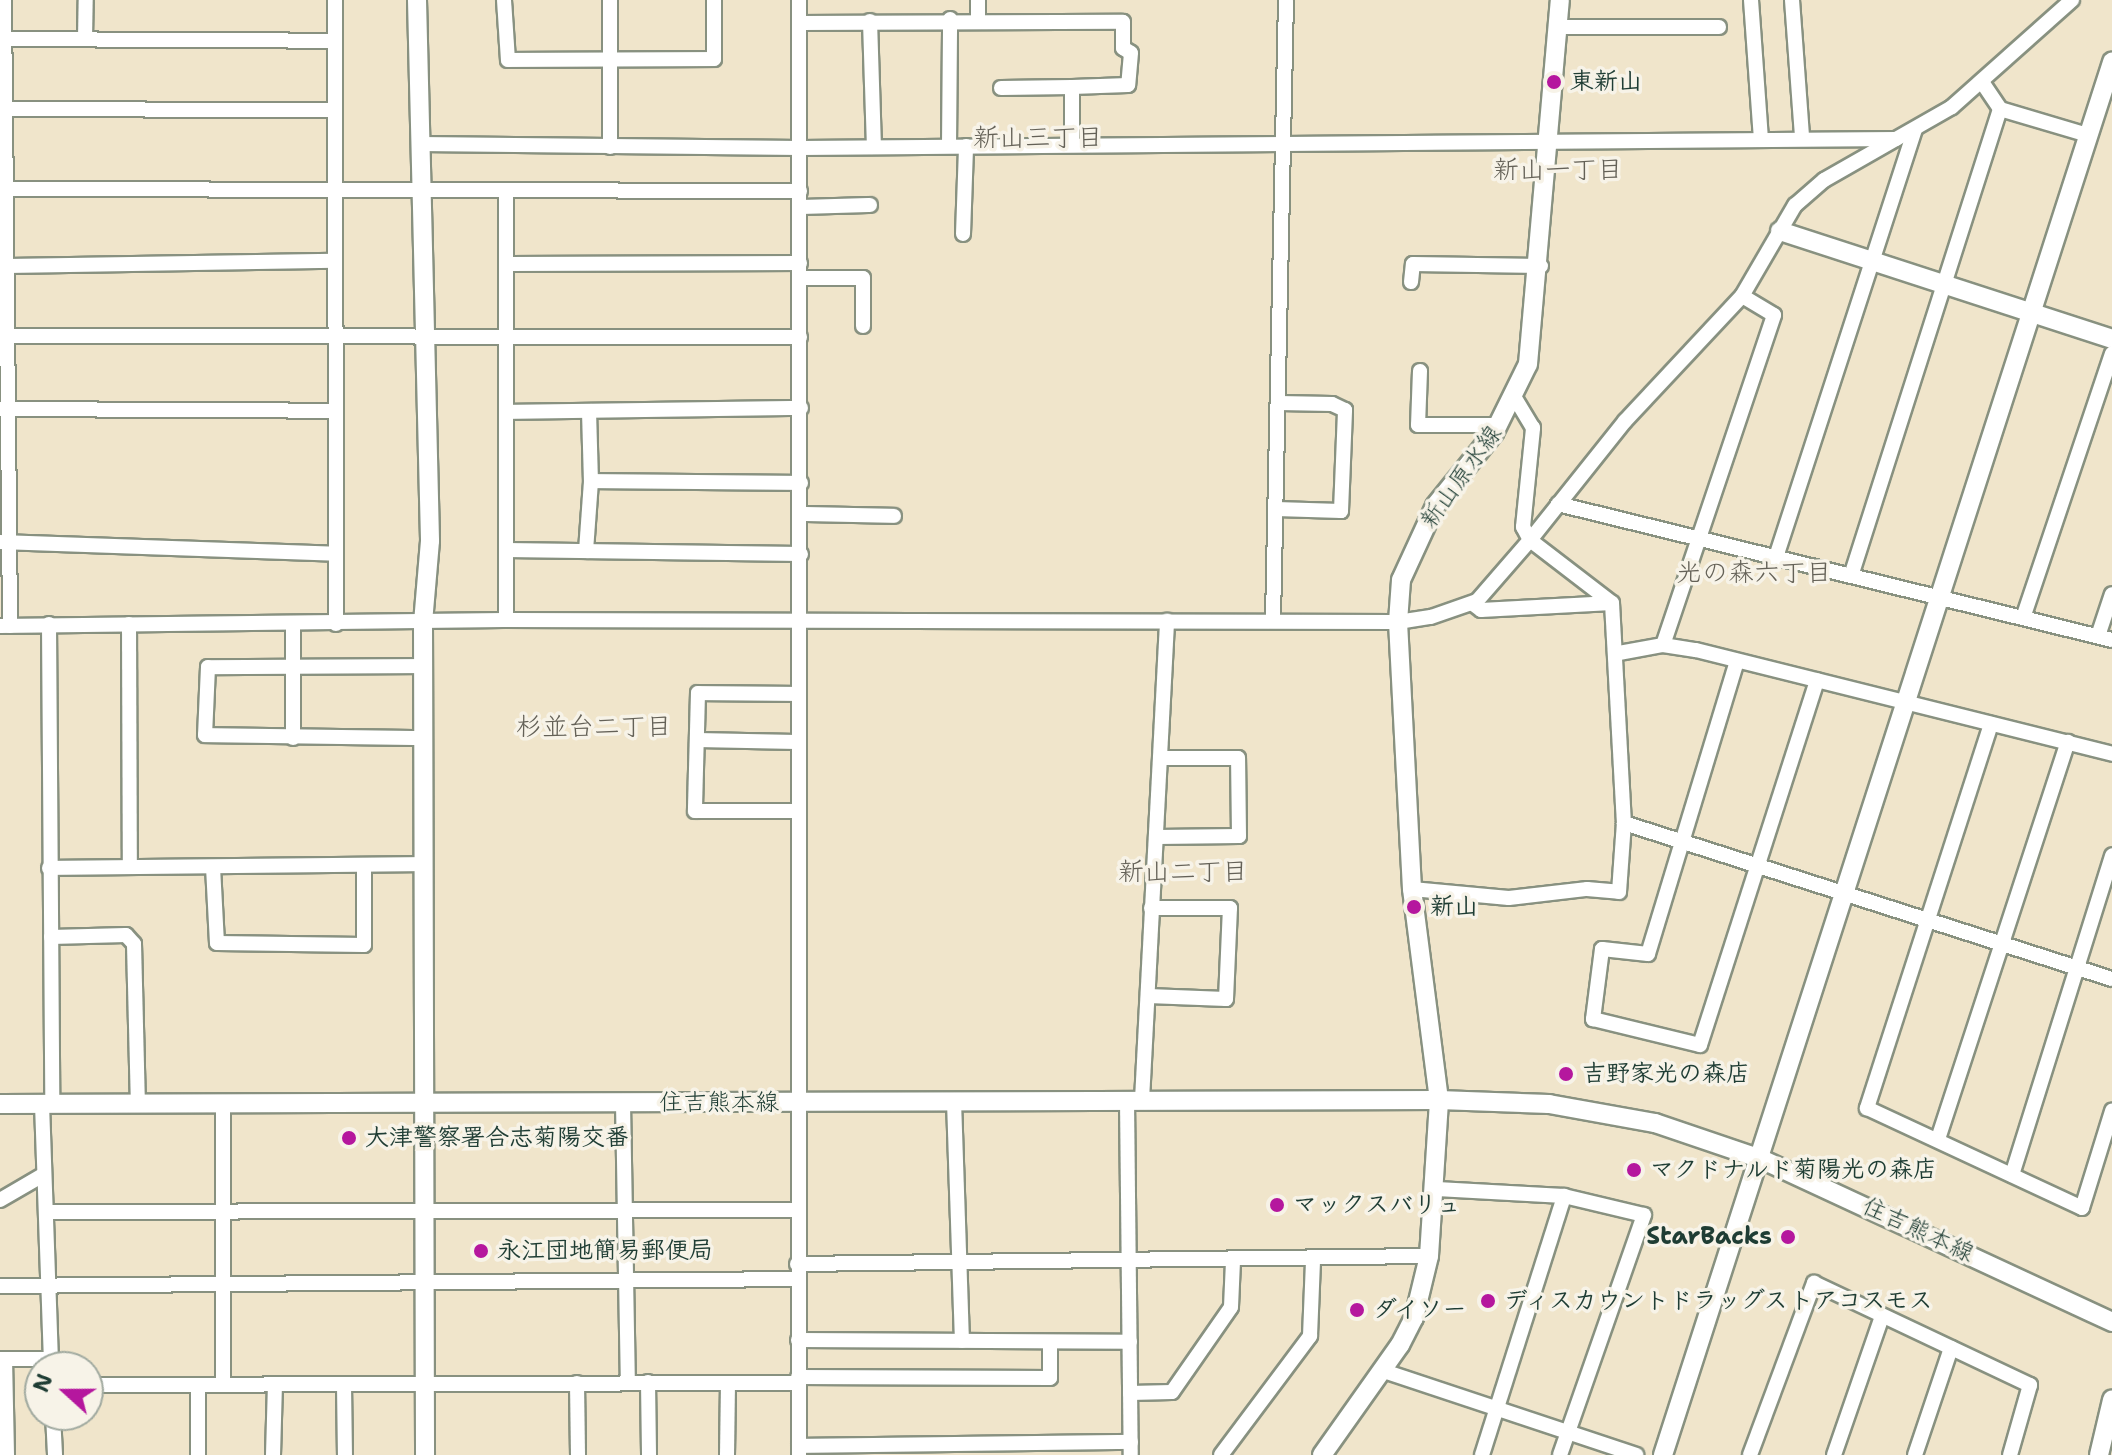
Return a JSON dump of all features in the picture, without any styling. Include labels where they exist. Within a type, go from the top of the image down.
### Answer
[{"type":"main road","points":[[417,0],[430,541],[423,622],[425,1455]]},
{"type":"main road","name":"新山原水線","points":[[1439,1100],[1412,889],[1398,622],[1401,580],[1414,542],[1435,506],[1499,425],[1515,398],[1534,337],[1560,0]]},
{"type":"main road","points":[[1663,1455],[1761,1159],[1936,597],[2033,313],[2112,62]]},
{"type":"main road","points":[[1780,231],[2112,339]]},
{"type":"main road","points":[[1322,1455],[1384,1371],[1414,1318],[1429,1256],[1437,1189],[1439,1100]]},
{"type":"main road","name":"住吉熊本線","points":[[0,1104],[1439,1100],[1603,1112],[1761,1159],[2112,1322]]},
{"type":"main road","points":[[2099,1455],[2112,1400]]},
{"type":"street","points":[[4,0],[2,109],[7,266],[4,336],[5,626],[506,620],[801,623],[1273,619],[1398,622],[1473,604],[1498,582],[1625,421],[1742,296],[1795,205],[1824,180],[1915,130],[1982,82],[2072,0]]},
{"type":"street","points":[[85,39],[86,0]]},
{"type":"street","points":[[335,0],[336,624]]},
{"type":"street","points":[[504,0],[508,60],[714,59],[714,0]]},
{"type":"street","points":[[610,0],[610,147]]},
{"type":"street","points":[[799,0],[801,623],[796,694],[799,1451],[1131,1448],[1129,1261],[1135,1100],[1148,996],[1167,621]]},
{"type":"street","points":[[978,0],[978,19]]},
{"type":"street","points":[[1273,619],[1287,141],[1286,0]]},
{"type":"street","points":[[1751,0],[1761,139]]},
{"type":"street","points":[[1792,0],[1802,137]]},
{"type":"street","points":[[799,23],[950,19],[1123,22],[1123,48],[1131,53],[1128,85],[1001,88]]},
{"type":"street","points":[[949,146],[950,19]]},
{"type":"street","points":[[870,21],[874,147]]},
{"type":"street","points":[[1558,27],[1719,27]]},
{"type":"street","points":[[2,39],[335,41]]},
{"type":"street","points":[[1982,82],[2000,109],[2088,135]]},
{"type":"street","points":[[1072,87],[1072,145]]},
{"type":"street","points":[[2,109],[335,110]]},
{"type":"street","points":[[1851,576],[2000,109]]},
{"type":"street","points":[[1776,557],[1915,130]]},
{"type":"street","points":[[420,144],[800,148],[1287,141],[1896,139]]},
{"type":"street","points":[[963,234],[966,146]]},
{"type":"street","points":[[3,189],[800,191]]},
{"type":"street","points":[[506,191],[506,620]]},
{"type":"street","points":[[800,207],[870,205]]},
{"type":"street","points":[[7,266],[335,261]]},
{"type":"street","points":[[507,264],[800,270],[863,278],[863,326]]},
{"type":"street","points":[[1411,282],[1413,264],[1541,266]]},
{"type":"street","points":[[1663,645],[1774,315],[1742,296]]},
{"type":"street","points":[[4,336],[800,337]]},
{"type":"street","points":[[2023,618],[2112,354]]},
{"type":"street","points":[[1420,371],[1418,425],[1499,425]]},
{"type":"street","points":[[1412,889],[1509,898],[1587,889],[1619,892],[1624,823],[1619,653],[1612,603],[1530,540],[1523,527],[1533,428],[1515,398]]},
{"type":"street","points":[[1276,509],[1341,511],[1345,410],[1332,404],[1279,403]]},
{"type":"street","points":[[507,412],[801,408]]},
{"type":"street","points":[[4,409],[335,411]]},
{"type":"street","points":[[586,551],[591,481],[589,411]]},
{"type":"street","points":[[591,481],[801,483]]},
{"type":"street","points":[[1558,504],[2105,638],[2112,594]]},
{"type":"street","points":[[801,514],[894,516]]},
{"type":"street","points":[[5,542],[336,554]]},
{"type":"street","points":[[506,550],[801,554]]},
{"type":"street","points":[[1473,604],[1481,610],[1612,603]]},
{"type":"street","points":[[49,624],[51,937],[43,1175],[49,1212],[51,1351]]},
{"type":"street","points":[[129,624],[130,866]]},
{"type":"street","points":[[293,624],[293,738]]},
{"type":"street","points":[[1619,653],[1663,645],[1904,701],[2112,754]]},
{"type":"street","points":[[1737,661],[1648,954],[1602,949],[1593,1019],[1700,1045],[1817,680]]},
{"type":"street","points":[[423,666],[208,667],[205,735],[424,738]]},
{"type":"street","points":[[796,694],[698,693],[695,811],[796,811]]},
{"type":"street","points":[[1991,724],[1930,921],[1867,1108],[2082,1208],[2112,1111]]},
{"type":"street","points":[[697,740],[797,742]]},
{"type":"street","points":[[1938,1139],[2068,742]]},
{"type":"street","points":[[1157,837],[1239,836],[1238,758],[1160,758]]},
{"type":"street","points":[[1624,823],[2112,979]]},
{"type":"street","points":[[2012,1175],[2112,855]]},
{"type":"street","points":[[49,868],[423,864]]},
{"type":"street","points":[[213,867],[217,943],[364,945],[364,866]]},
{"type":"street","points":[[1148,996],[1226,999],[1230,908],[1151,908]]},
{"type":"street","points":[[51,937],[126,935],[134,944],[138,1104]]},
{"type":"street","points":[[954,1101],[962,1341]]},
{"type":"street","points":[[223,1103],[223,1384]]},
{"type":"street","points":[[623,1103],[628,1382]]},
{"type":"street","points":[[0,1200],[43,1175]]},
{"type":"street","points":[[1437,1189],[1564,1196],[1644,1215],[1560,1455]]},
{"type":"street","points":[[1482,1455],[1564,1196]]},
{"type":"street","points":[[49,1212],[797,1210]]},
{"type":"street","points":[[0,1286],[627,1281],[957,1263],[1313,1261],[1429,1256]]},
{"type":"street","points":[[1130,1393],[1172,1392],[1231,1307],[1233,1261]]},
{"type":"street","points":[[1221,1455],[1310,1336],[1313,1261]]},
{"type":"street","points":[[1750,1455],[1814,1283],[2030,1385],[2010,1455]]},
{"type":"street","points":[[1834,1455],[1882,1316]]},
{"type":"street","points":[[798,1340],[1130,1342]]},
{"type":"street","points":[[104,1385],[728,1383],[1050,1378],[1050,1342]]},
{"type":"street","points":[[1915,1455],[1951,1348]]},
{"type":"street","points":[[7,1455],[3,1359],[24,1361]]},
{"type":"street","points":[[1384,1371],[1636,1455]]},
{"type":"street","points":[[648,1382],[649,1455]]},
{"type":"street","points":[[577,1383],[578,1455]]},
{"type":"street","points":[[727,1455],[728,1383]]},
{"type":"street","points":[[198,1385],[198,1455]]},
{"type":"street","points":[[273,1455],[275,1385]]},
{"type":"street","points":[[344,1385],[345,1455]]},
{"type":"street","points":[[54,1431],[55,1455]]},
{"type":"place","name":"東新山","points":[[1554,82]]},
{"type":"place","name":"新山","points":[[1414,907]]},
{"type":"place","name":"吉野家光の森店","points":[[1566,1074]]},
{"type":"place","name":"大津警察署合志菊陽交番","points":[[349,1138]]},
{"type":"place","name":"マクドナルド菊陽光の森店","points":[[1634,1170]]},
{"type":"place","name":"マックスバリュ","points":[[1277,1205]]},
{"type":"place","name":"StarBacks","points":[[1788,1237]]},
{"type":"place","name":"永江団地簡易郵便局","points":[[481,1251]]},
{"type":"place","name":"ディスカウントドラッグストアコスモス","points":[[1488,1301]]},
{"type":"place","name":"ダイソー","points":[[1357,1310]]},
{"type":"district","name":"新山三丁目","points":[[1038,137]]},
{"type":"district","name":"新山一丁目","points":[[1558,169]]},
{"type":"district","name":"光の森六丁目","points":[[1754,572]]},
{"type":"district","name":"杉並台二丁目","points":[[594,726]]},
{"type":"district","name":"新山二丁目","points":[[1183,871]]}]
